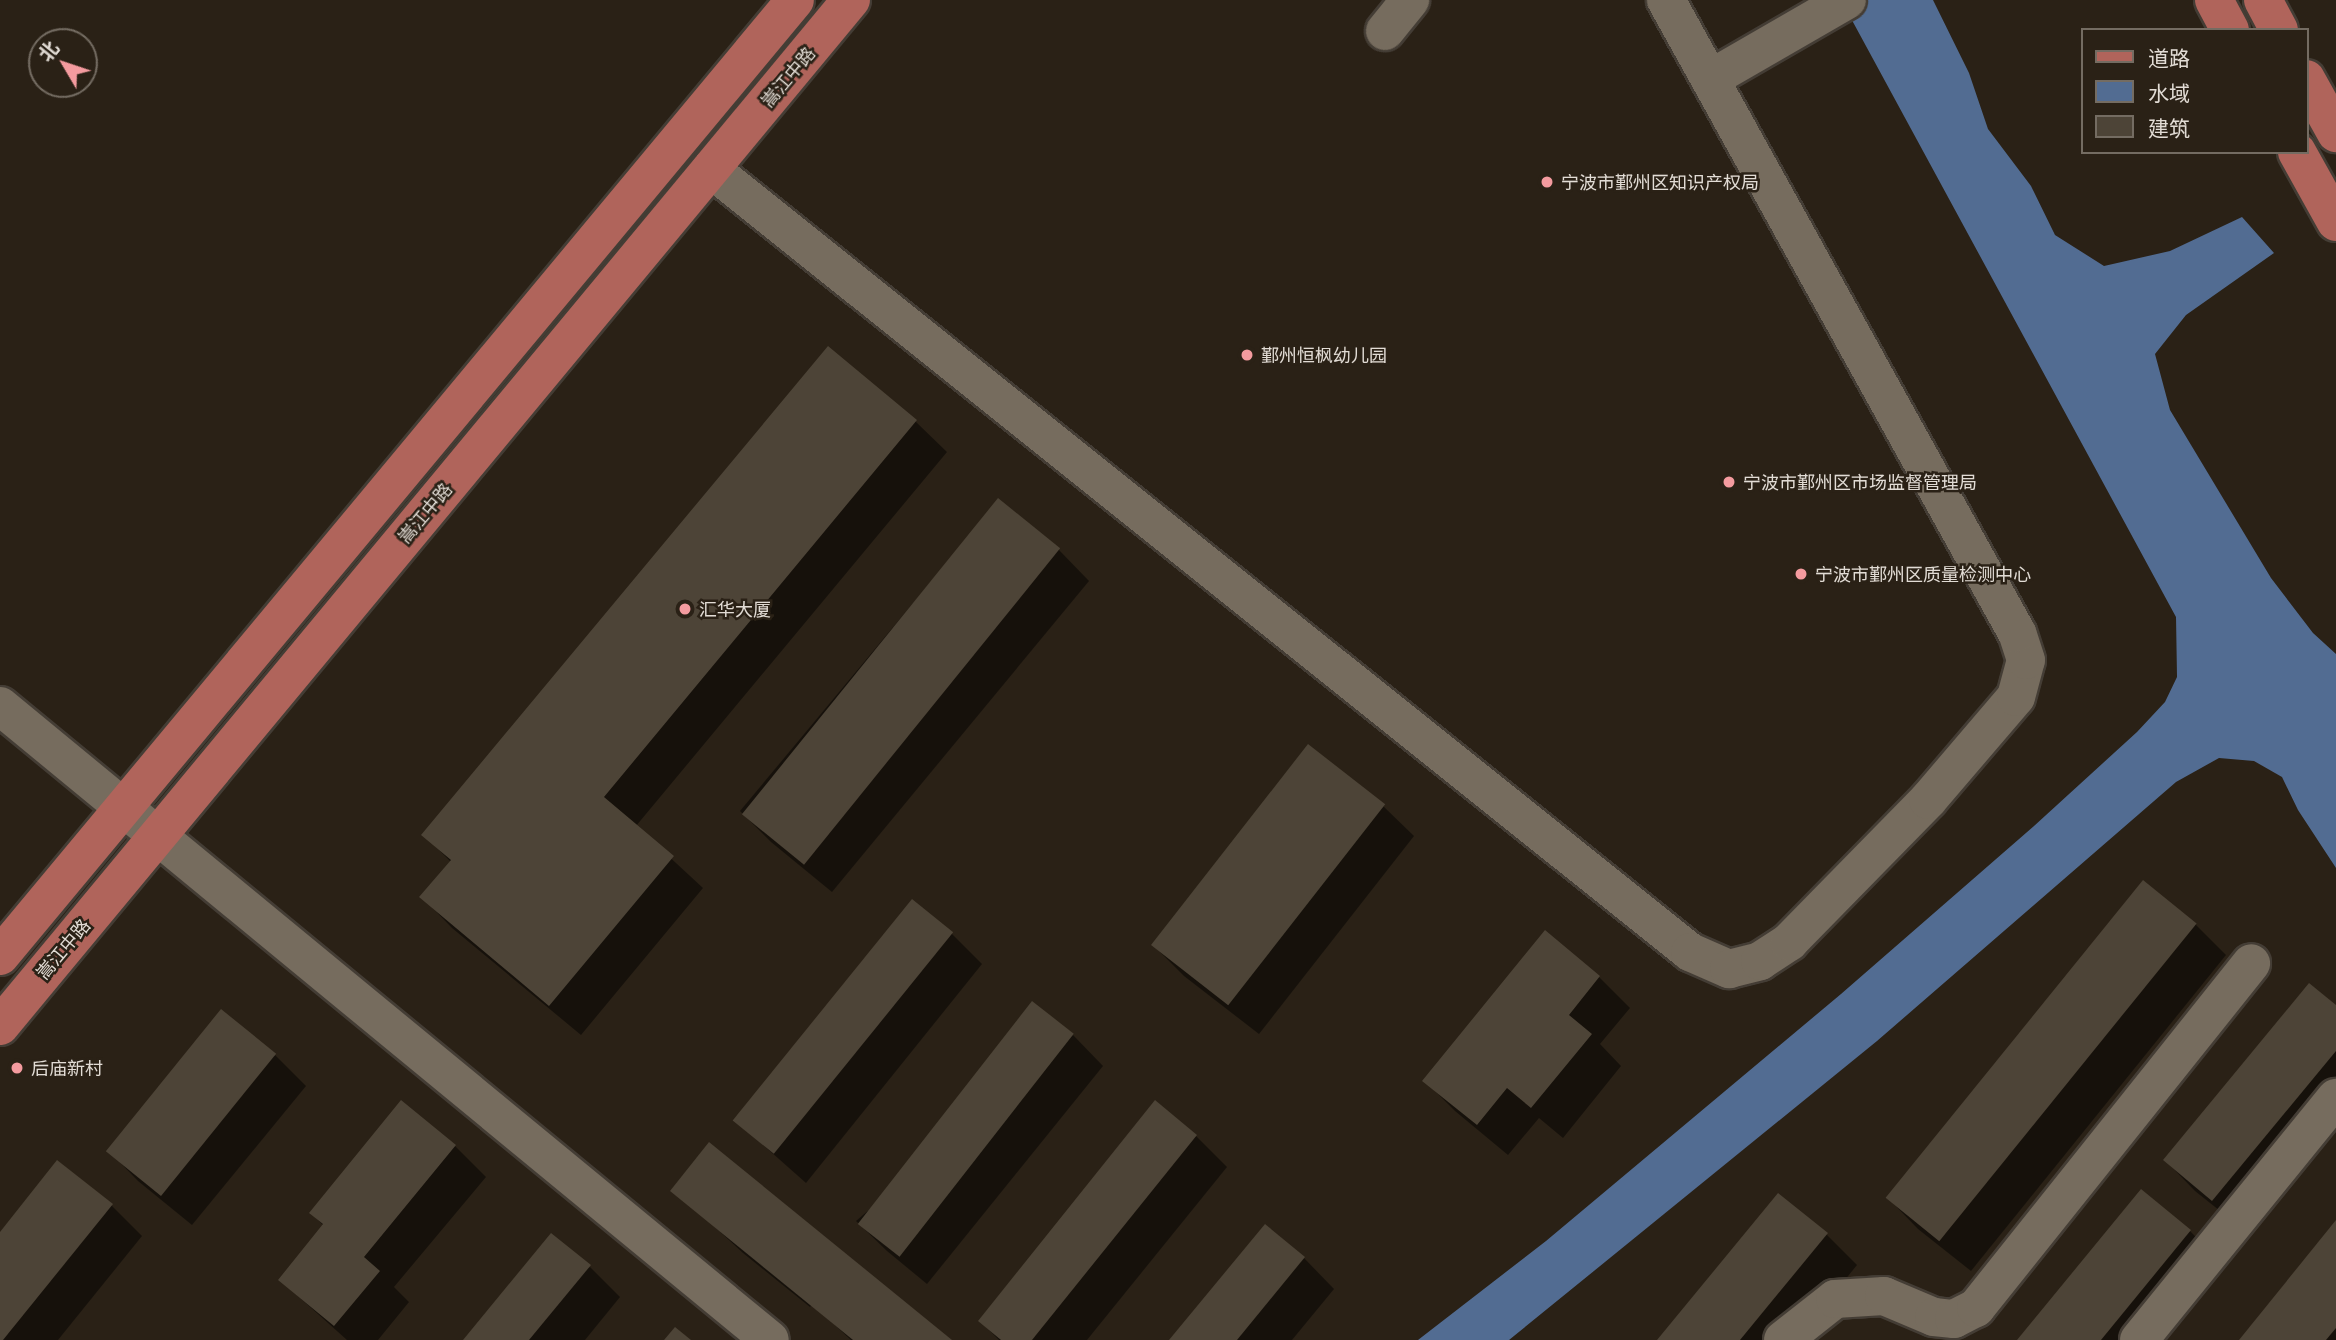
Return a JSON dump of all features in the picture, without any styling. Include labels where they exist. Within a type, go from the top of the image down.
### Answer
[{"type":"main road","points":[[0,956],[794,0]]},
{"type":"main road","name":"嵩江中路","points":[[0,1026],[851,0]]},
{"type":"main road","points":[[2214,0],[2229,28]]},
{"type":"main road","points":[[2263,0],[2278,28]]},
{"type":"main road","points":[[2308,83],[2336,134]]},
{"type":"main road","points":[[2298,154],[2336,222]]},
{"type":"street","points":[[1385,31],[1410,0]]},
{"type":"street","points":[[711,169],[1690,952],[1729,969],[1760,961],[1789,942],[1928,800],[2016,697],[2026,660],[2017,633],[1666,0]]},
{"type":"street","points":[[1710,79],[1847,0]]},
{"type":"street","points":[[0,706],[770,1340]]},
{"type":"street","points":[[1783,1340],[1835,1299],[1884,1296],[1944,1328],[1954,1319],[1976,1308],[2251,962]]},
{"type":"street","points":[[2139,1340],[2336,1098]]},
{"type":"water","points":[[1841,0],[1933,0],[1969,73],[1988,129],[2031,186],[2055,235],[2104,266],[2170,251],[2242,217],[2274,253],[2186,315],[2155,354],[2170,410],[2271,578],[2313,633],[2336,654],[2336,868],[2298,810],[2282,777],[2254,761],[2219,758],[2176,782],[1877,1041],[1509,1340],[1418,1340],[1546,1241],[1841,994],[2034,826],[2137,732],[2165,702],[2177,677],[2176,617]]},
{"type":"building","name":"汇华大厦","points":[[828,346],[917,420],[604,797],[674,856],[549,1006],[419,897],[451,860],[421,835]]},
{"type":"building","points":[[998,498],[1060,548],[804,865],[742,814]]},
{"type":"building","points":[[1308,744],[1385,804],[1228,1005],[1151,945]]},
{"type":"building","points":[[2143,880],[2197,923],[1939,1241],[1886,1198]]},
{"type":"building","points":[[912,899],[953,932],[774,1154],[733,1120]]},
{"type":"building","points":[[1545,930],[1600,976],[1569,1015],[1592,1034],[1531,1108],[1507,1088],[1477,1125],[1422,1081]]},
{"type":"building","points":[[2309,983],[2336,1005],[2336,1051],[2212,1201],[2163,1160]]},
{"type":"building","points":[[1032,1001],[1074,1034],[900,1257],[858,1224]]},
{"type":"building","points":[[221,1009],[276,1054],[161,1196],[106,1151]]},
{"type":"building","points":[[401,1100],[456,1145],[364,1257],[380,1271],[334,1326],[278,1280],[323,1224],[309,1213]]},
{"type":"building","points":[[1155,1100],[1197,1135],[1032,1340],[1001,1340],[978,1321]]},
{"type":"building","points":[[709,1142],[952,1340],[853,1340],[670,1191]]},
{"type":"building","points":[[57,1160],[113,1204],[3,1340],[0,1340],[0,1232]]},
{"type":"building","points":[[2141,1189],[2191,1230],[2101,1340],[2017,1340]]},
{"type":"building","points":[[1778,1193],[1828,1233],[1740,1340],[1657,1340]]},
{"type":"building","points":[[2336,1220],[2336,1328],[2326,1340],[2239,1340]]},
{"type":"building","points":[[1265,1224],[1305,1257],[1237,1340],[1169,1340]]},
{"type":"building","points":[[551,1233],[591,1265],[529,1340],[463,1340]]},
{"type":"building","points":[[675,1327],[691,1340],[664,1340]]},
{"type":"place","name":"宁波市鄞州区知识产权局","points":[[1547,182]]},
{"type":"place","name":"鄞州恒枫幼儿园","points":[[1247,355]]},
{"type":"place","name":"宁波市鄞州区市场监督管理局","points":[[1729,482]]},
{"type":"place","name":"宁波市鄞州区质量检测中心","points":[[1801,574]]},
{"type":"place","name":"汇华大厦","points":[[685,609]]},
{"type":"place","name":"后庙新村","points":[[17,1068]]}]
